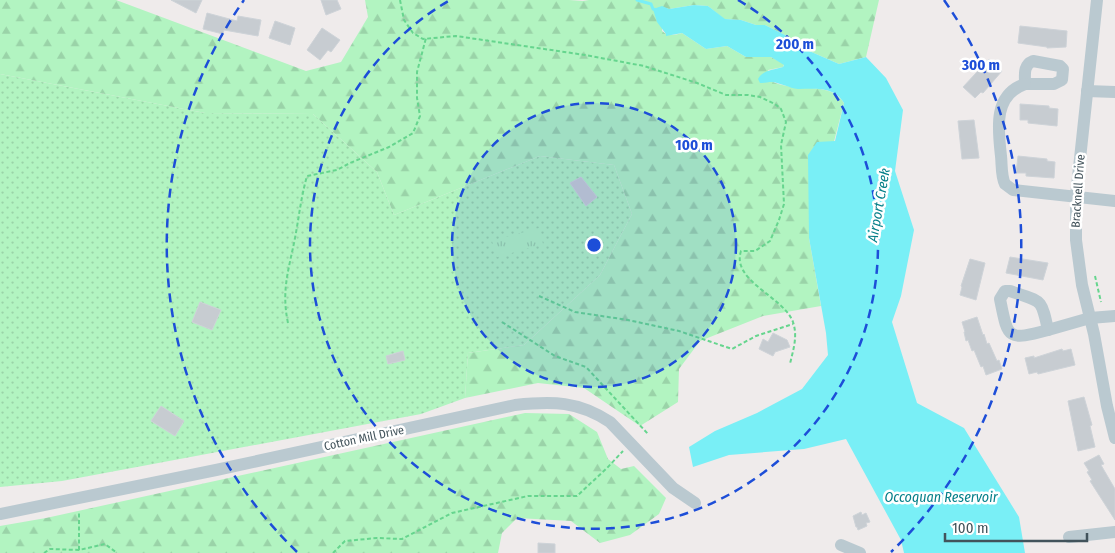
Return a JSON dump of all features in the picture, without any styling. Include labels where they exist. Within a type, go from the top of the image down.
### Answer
[{"type":"street","name":"Bracknell Drive","points":[[1097,0],[1075,215],[1077,255],[1115,438]]},
{"type":"street","points":[[1025,84],[1014,88],[1008,94],[999,118],[998,128],[1003,180],[1009,188],[1115,201]]},
{"type":"street","points":[[1087,90],[1115,92]]},
{"type":"street","points":[[1048,330],[1090,318],[1115,316]]},
{"type":"street","name":"Cotton Mill Drive","points":[[0,514],[216,470],[515,405],[559,402],[588,409],[610,422],[674,488],[694,503]]},
{"type":"street","points":[[1069,537],[1115,532]]},
{"type":"street","points":[[841,545],[860,553]]},
{"type":"path","points":[[400,0],[404,20],[413,33],[426,38],[456,36],[585,55],[644,66],[697,83],[726,95],[760,97],[781,109],[786,122],[781,145],[784,204],[770,241],[755,250],[741,251],[740,261],[746,275],[753,283],[784,307],[793,324],[795,343],[790,364]]},
{"type":"path","points":[[288,323],[285,308],[286,273],[294,243],[301,198],[308,176],[337,170],[350,162],[389,147],[413,133],[420,116],[417,98],[417,72],[426,38]]},
{"type":"path","points":[[1095,276],[1102,302]]},
{"type":"path","points":[[539,296],[575,312],[672,329],[732,348],[756,336],[793,324]]},
{"type":"path","points":[[502,322],[555,356],[586,367],[648,434]]},
{"type":"path","points":[[333,553],[345,541],[377,538],[402,539],[452,513],[528,496],[578,496],[630,443]]},
{"type":"path","points":[[79,511],[79,550]]},
{"type":"path","points":[[44,553],[50,549],[79,550],[105,544],[116,553]]},
{"type":"green space","points":[[0,0],[116,0],[306,71],[341,62],[368,17],[365,0],[879,0],[866,57],[839,64],[800,47],[785,35],[765,25],[724,19],[708,6],[694,5],[669,9],[662,7],[662,31],[665,33],[672,35],[682,33],[706,49],[727,46],[746,57],[771,57],[784,64],[783,67],[768,70],[773,82],[792,87],[821,89],[838,96],[844,103],[809,238],[821,306],[763,316],[700,341],[679,369],[678,402],[640,426],[584,388],[538,383],[465,398],[468,353],[524,345],[600,275],[632,214],[614,165],[540,156],[394,215],[377,172],[313,114],[205,113],[0,74]]},
{"type":"green space","points":[[0,74],[205,113],[313,114],[377,172],[394,215],[540,156],[614,165],[632,214],[600,275],[524,345],[468,353],[465,398],[421,414],[62,481],[0,487]]},
{"type":"green space","points":[[539,228],[543,244],[497,257],[492,241]]},
{"type":"green space","points":[[525,413],[569,414],[597,432],[608,459],[621,469],[634,466],[666,498],[659,514],[630,535],[600,543],[571,521],[517,518],[502,533],[498,553],[0,553],[0,526],[46,518]]},
{"type":"water","name":"Occoquan Reservoir","points":[[694,5],[708,6],[725,19],[765,25],[785,35],[800,47],[839,64],[866,57],[886,78],[903,110],[895,171],[914,230],[901,296],[892,322],[917,403],[964,428],[1019,517],[1025,553],[904,553],[901,540],[846,439],[804,449],[729,455],[693,467],[689,447],[715,431],[757,413],[802,389],[828,355],[826,333],[809,238],[808,155],[817,142],[835,141],[844,103],[830,91],[791,88],[772,82],[760,83],[758,79],[760,76],[784,65],[771,57],[746,57],[727,46],[706,49],[682,33],[666,36],[657,22],[653,9],[662,6],[669,9]]},
{"type":"building","points":[[171,0],[202,0],[196,13]]},
{"type":"building","points":[[321,0],[337,0],[341,9],[326,15]]},
{"type":"building","points":[[207,13],[237,21],[238,16],[261,20],[258,36],[224,30],[223,34],[203,29]]},
{"type":"building","points":[[275,21],[295,28],[290,45],[269,38]]},
{"type":"building","points":[[1020,26],[1067,31],[1066,47],[1047,48],[1018,43]]},
{"type":"building","points":[[322,28],[340,40],[331,52],[328,50],[320,60],[307,50]]},
{"type":"building","points":[[989,59],[1002,71],[983,93],[981,92],[975,98],[963,87]]},
{"type":"building","points":[[1020,104],[1049,106],[1049,108],[1058,109],[1057,126],[1028,123],[1028,120],[1020,120]]},
{"type":"building","points":[[974,120],[979,158],[962,159],[958,121]]},
{"type":"building","points":[[1018,156],[1047,159],[1047,161],[1055,162],[1054,178],[1026,176],[1026,173],[1016,173]]},
{"type":"building","points":[[581,177],[597,197],[586,206],[570,183]]},
{"type":"building","points":[[1010,257],[1048,263],[1043,280],[1006,273]]},
{"type":"building","points":[[970,259],[985,263],[976,300],[960,295]]},
{"type":"building","points":[[200,302],[221,310],[212,330],[192,322]]},
{"type":"building","points":[[977,317],[987,344],[989,343],[1002,369],[986,375],[974,350],[972,351],[968,340],[966,341],[962,322]]},
{"type":"building","points":[[773,333],[787,340],[790,347],[775,352],[773,356],[759,349],[763,339],[768,342]]},
{"type":"building","points":[[1062,349],[1063,351],[1071,349],[1075,365],[1038,374],[1037,372],[1029,374],[1025,358],[1034,356],[1034,358]]},
{"type":"building","points":[[403,351],[405,360],[388,364],[386,356]]},
{"type":"building","points":[[1084,397],[1092,425],[1090,426],[1095,447],[1078,451],[1068,401]]},
{"type":"building","points":[[161,406],[184,421],[175,436],[151,421]]},
{"type":"building","points":[[1099,455],[1104,464],[1101,465],[1115,489],[1115,520],[1090,481],[1092,480],[1087,472],[1089,471],[1084,463]]},
{"type":"building","points":[[861,512],[862,515],[866,513],[870,522],[866,523],[867,526],[858,530],[853,516]]},
{"type":"building","points":[[538,543],[555,544],[555,553],[538,553]]},
{"type":"waterway","name":"Airport Creek","points":[[637,0],[651,4],[653,9],[657,10]]}]
